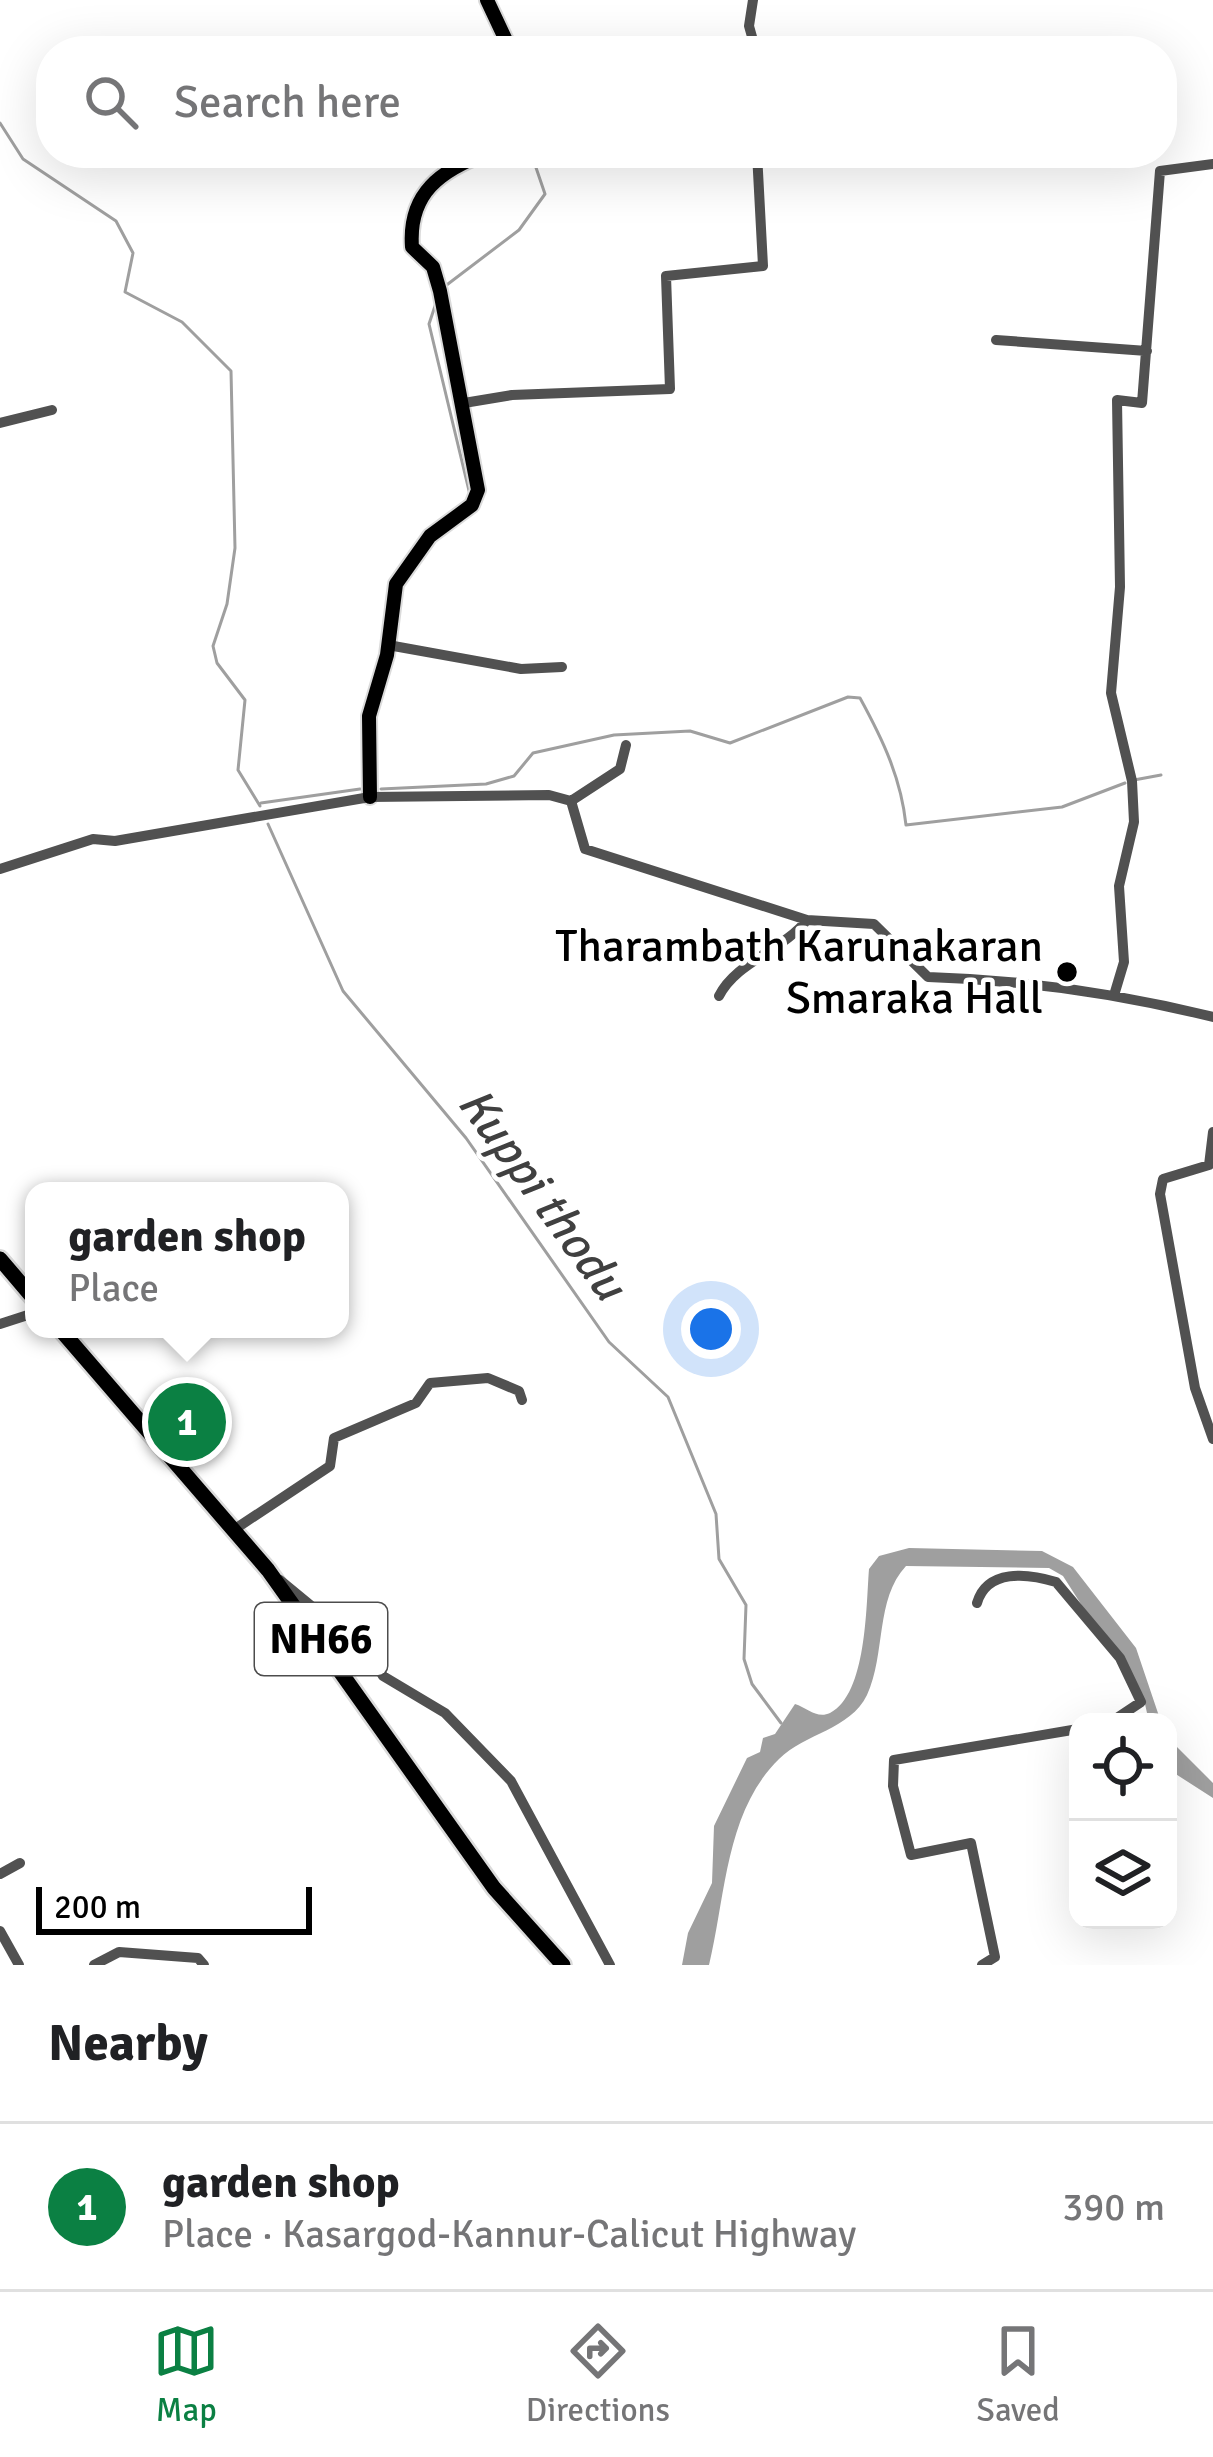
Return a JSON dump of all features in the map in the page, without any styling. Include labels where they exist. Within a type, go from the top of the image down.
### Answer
[{"type":"highway","points":[[0,1259],[25,1288]]},
{"type":"highway","name":"NH66","points":[[68,1338],[268,1570],[494,1888],[563,1965]]},
{"type":"main road","points":[[487,0],[504,36]]},
{"type":"main road","points":[[370,797],[369,716],[388,645],[396,584],[430,536],[472,505],[478,490],[433,266],[412,247],[411,226],[422,191],[454,168]]},
{"type":"street","points":[[753,0],[748,12],[753,36]]},
{"type":"street","points":[[1177,166],[1213,164]]},
{"type":"street","points":[[464,403],[512,395],[670,389],[666,276],[763,266],[758,168]]},
{"type":"street","points":[[1115,992],[1124,962],[1119,886],[1134,822],[1132,781],[1111,692],[1120,586],[1114,442],[1117,400],[1142,403],[1157,255],[1156,180],[1167,168]]},
{"type":"street","points":[[996,340],[1147,351]]},
{"type":"street","points":[[0,423],[52,410]]},
{"type":"street","points":[[388,645],[521,669],[562,668]]},
{"type":"street","points":[[571,801],[620,769],[626,745]]},
{"type":"street","points":[[0,869],[93,839],[116,841],[370,797],[549,794],[571,801]]},
{"type":"street","points":[[571,801],[586,849],[807,920],[874,924],[928,977],[1015,979],[1115,992],[1213,1017]]},
{"type":"street","points":[[719,995],[729,979],[776,951],[807,920]]},
{"type":"street","points":[[1213,1132],[1209,1166],[1163,1179],[1160,1194],[1195,1388],[1213,1439]]},
{"type":"street","points":[[235,1529],[330,1466],[334,1438],[416,1403],[430,1383],[488,1378],[519,1390],[522,1400]]},
{"type":"street","points":[[268,1570],[371,1654],[382,1676],[445,1713],[511,1780],[610,1965]]},
{"type":"street","points":[[976,1603],[982,1586],[996,1577],[1056,1582],[1120,1658],[1142,1702],[1125,1713]]},
{"type":"street","points":[[982,1965],[995,1958],[971,1843],[911,1855],[893,1786],[894,1760],[1069,1731]]},
{"type":"street","points":[[0,1874],[20,1863]]},
{"type":"street","points":[[0,1931],[19,1965]]},
{"type":"street","points":[[94,1965],[119,1952],[198,1958],[204,1965]]},
{"type":"shaded area","points":[[909,1548],[1042,1551],[1073,1567],[1136,1648],[1158,1713],[1147,1713],[1063,1576],[1049,1568],[906,1566],[890,1594],[867,1695],[850,1716],[790,1750],[761,1780],[730,1856],[709,1965],[682,1965],[688,1933],[712,1883],[714,1826],[747,1758],[760,1752],[763,1738],[775,1734],[795,1704],[821,1715],[830,1713],[851,1688],[862,1648],[869,1569],[879,1556]]},
{"type":"shaded area","points":[[1177,1747],[1213,1783],[1213,1798],[1177,1775]]},
{"type":"waterway","points":[[0,123],[23,159],[36,168]]},
{"type":"waterway","points":[[36,168],[116,221],[133,253],[125,292],[182,322],[231,371],[235,548],[227,604],[213,646],[217,663],[245,700],[238,770],[260,806]]},
{"type":"waterway","points":[[444,287],[519,230],[545,194],[536,168]]},
{"type":"waterway","points":[[437,300],[429,324],[470,495]]},
{"type":"waterway","points":[[381,789],[486,784],[514,776],[533,753],[614,735],[690,731],[730,743],[848,697],[860,698],[883,744],[906,825],[1062,807],[1125,783]]},
{"type":"waterway","points":[[1134,780],[1161,775]]},
{"type":"waterway","points":[[261,803],[360,789]]},
{"type":"waterway","name":"Kuppi thodu","points":[[268,824],[343,991],[466,1138],[609,1342],[668,1397],[716,1514],[719,1559],[746,1605],[744,1659],[752,1684],[781,1723]]},
{"type":"place","name":"Tharambath Karunakaran Smaraka Hall","points":[[1067,972]]},
{"type":"place","name":"garden shop","points":[[187,1422]]}]
